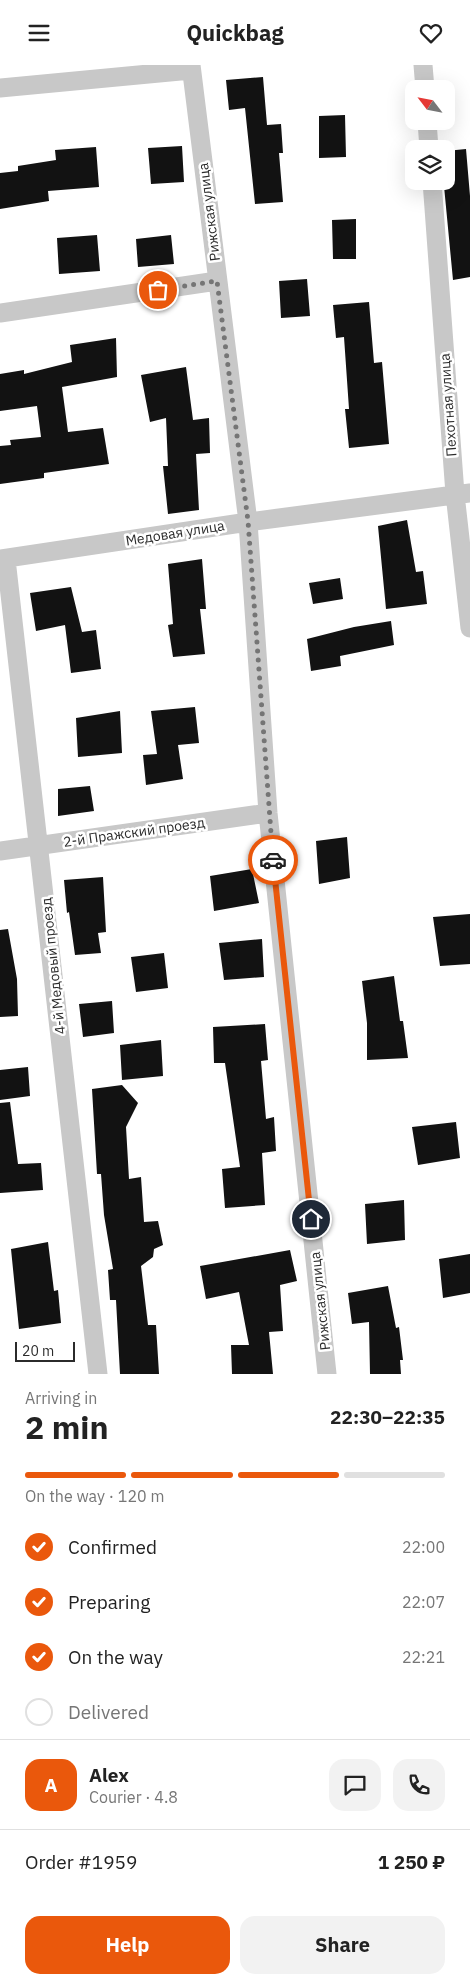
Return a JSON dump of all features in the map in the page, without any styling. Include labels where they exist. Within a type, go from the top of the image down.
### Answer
[{"type":"street","points":[[423,65],[424,80]]},
{"type":"street","points":[[0,88],[191,67]]},
{"type":"street","name":"Рижская улица","points":[[191,67],[248,521],[268,813],[327,1374]]},
{"type":"street","name":"Пехотная улица","points":[[433,190],[462,493],[470,628]]},
{"type":"street","points":[[0,313],[217,281]]},
{"type":"street","name":"Медовая улица","points":[[3,559],[248,521],[462,493]]},
{"type":"street","name":"4-й Медовый проезд","points":[[3,559],[39,846],[98,1374]]},
{"type":"street","name":"2-й Пражский проезд","points":[[0,851],[268,813]]},
{"type":"building","points":[[263,77],[267,125],[281,124],[283,153],[279,153],[283,202],[255,204],[245,108],[229,110],[226,80]]},
{"type":"building","points":[[345,115],[346,157],[319,158],[319,116]]},
{"type":"building","points":[[182,146],[184,182],[151,184],[148,148]]},
{"type":"building","points":[[96,147],[99,187],[48,191],[49,201],[0,209],[0,173],[18,171],[18,166],[56,160],[55,150]]},
{"type":"building","points":[[466,149],[470,196],[470,277],[453,280],[444,190],[455,190],[455,150]]},
{"type":"building","points":[[356,219],[356,259],[333,259],[332,220]]},
{"type":"building","points":[[97,235],[100,271],[59,274],[57,238]]},
{"type":"building","points":[[171,235],[174,264],[138,267],[136,239]]},
{"type":"building","points":[[307,279],[310,316],[281,318],[279,281]]},
{"type":"building","points":[[369,302],[374,363],[382,362],[389,444],[349,448],[345,409],[349,409],[344,337],[336,338],[333,305]]},
{"type":"building","points":[[116,338],[117,377],[62,387],[68,432],[103,428],[109,464],[44,473],[44,478],[0,484],[0,446],[11,445],[10,440],[41,437],[37,406],[0,411],[0,374],[24,370],[24,374],[72,362],[70,345]]},
{"type":"building","points":[[186,367],[193,420],[209,418],[210,453],[196,454],[199,510],[168,514],[163,466],[168,466],[166,418],[150,422],[141,375]]},
{"type":"building","points":[[407,520],[416,572],[423,571],[427,604],[386,609],[378,526]]},
{"type":"building","points":[[202,559],[206,609],[200,609],[205,654],[173,657],[168,625],[173,624],[168,564]]},
{"type":"building","points":[[340,578],[343,599],[313,604],[309,583]]},
{"type":"building","points":[[71,587],[82,632],[96,630],[101,669],[71,673],[65,625],[36,631],[30,593]]},
{"type":"building","points":[[391,621],[394,645],[340,656],[341,666],[311,671],[307,639],[354,627]]},
{"type":"building","points":[[195,707],[199,743],[178,745],[183,779],[146,785],[143,755],[157,754],[151,711]]},
{"type":"building","points":[[120,711],[122,753],[78,757],[76,718]]},
{"type":"building","points":[[90,786],[94,811],[58,816],[58,789]]},
{"type":"building","points":[[347,837],[350,878],[319,884],[316,841]]},
{"type":"building","points":[[252,869],[259,903],[214,911],[210,876]]},
{"type":"building","points":[[103,877],[106,932],[98,933],[101,953],[75,955],[69,912],[67,913],[64,880]]},
{"type":"building","points":[[470,914],[470,964],[440,966],[433,917]]},
{"type":"building","points":[[8,929],[17,979],[18,1016],[0,1017],[0,930]]},
{"type":"building","points":[[262,939],[264,977],[224,980],[219,943]]},
{"type":"building","points":[[164,953],[168,988],[136,992],[131,957]]},
{"type":"building","points":[[394,976],[400,1021],[403,1021],[408,1058],[367,1060],[367,1023],[362,981]]},
{"type":"building","points":[[112,1001],[114,1033],[83,1037],[79,1004]]},
{"type":"building","points":[[265,1024],[268,1060],[261,1061],[266,1119],[274,1117],[276,1151],[262,1153],[265,1205],[225,1208],[222,1169],[240,1167],[225,1063],[214,1063],[213,1027]]},
{"type":"building","points":[[161,1040],[163,1076],[122,1080],[120,1045]]},
{"type":"building","points":[[28,1067],[30,1096],[0,1100],[0,1070]]},
{"type":"building","points":[[122,1085],[138,1103],[126,1127],[129,1179],[141,1177],[144,1222],[158,1221],[163,1245],[154,1249],[153,1257],[141,1266],[148,1325],[156,1325],[159,1374],[120,1374],[116,1300],[110,1300],[108,1270],[113,1269],[104,1215],[101,1174],[97,1174],[92,1089]]},
{"type":"building","points":[[10,1102],[18,1164],[41,1163],[43,1190],[0,1193],[0,1103]]},
{"type":"building","points":[[456,1122],[460,1158],[418,1165],[412,1127]]},
{"type":"building","points":[[404,1200],[405,1240],[367,1244],[365,1204]]},
{"type":"building","points":[[48,1242],[54,1291],[58,1290],[61,1323],[19,1329],[11,1249]]},
{"type":"building","points":[[290,1250],[297,1281],[280,1285],[283,1331],[269,1332],[273,1374],[232,1374],[231,1345],[249,1345],[239,1292],[206,1299],[200,1266]]},
{"type":"building","points":[[470,1254],[470,1293],[443,1298],[439,1259]]},
{"type":"building","points":[[388,1286],[396,1328],[399,1327],[403,1360],[400,1360],[401,1374],[370,1374],[369,1322],[352,1324],[348,1293]]},
{"type":"way so far","points":[[158,290],[217,281],[248,521],[268,813],[273,860]]},
{"type":"route","points":[[273,860],[311,1219]]}]
